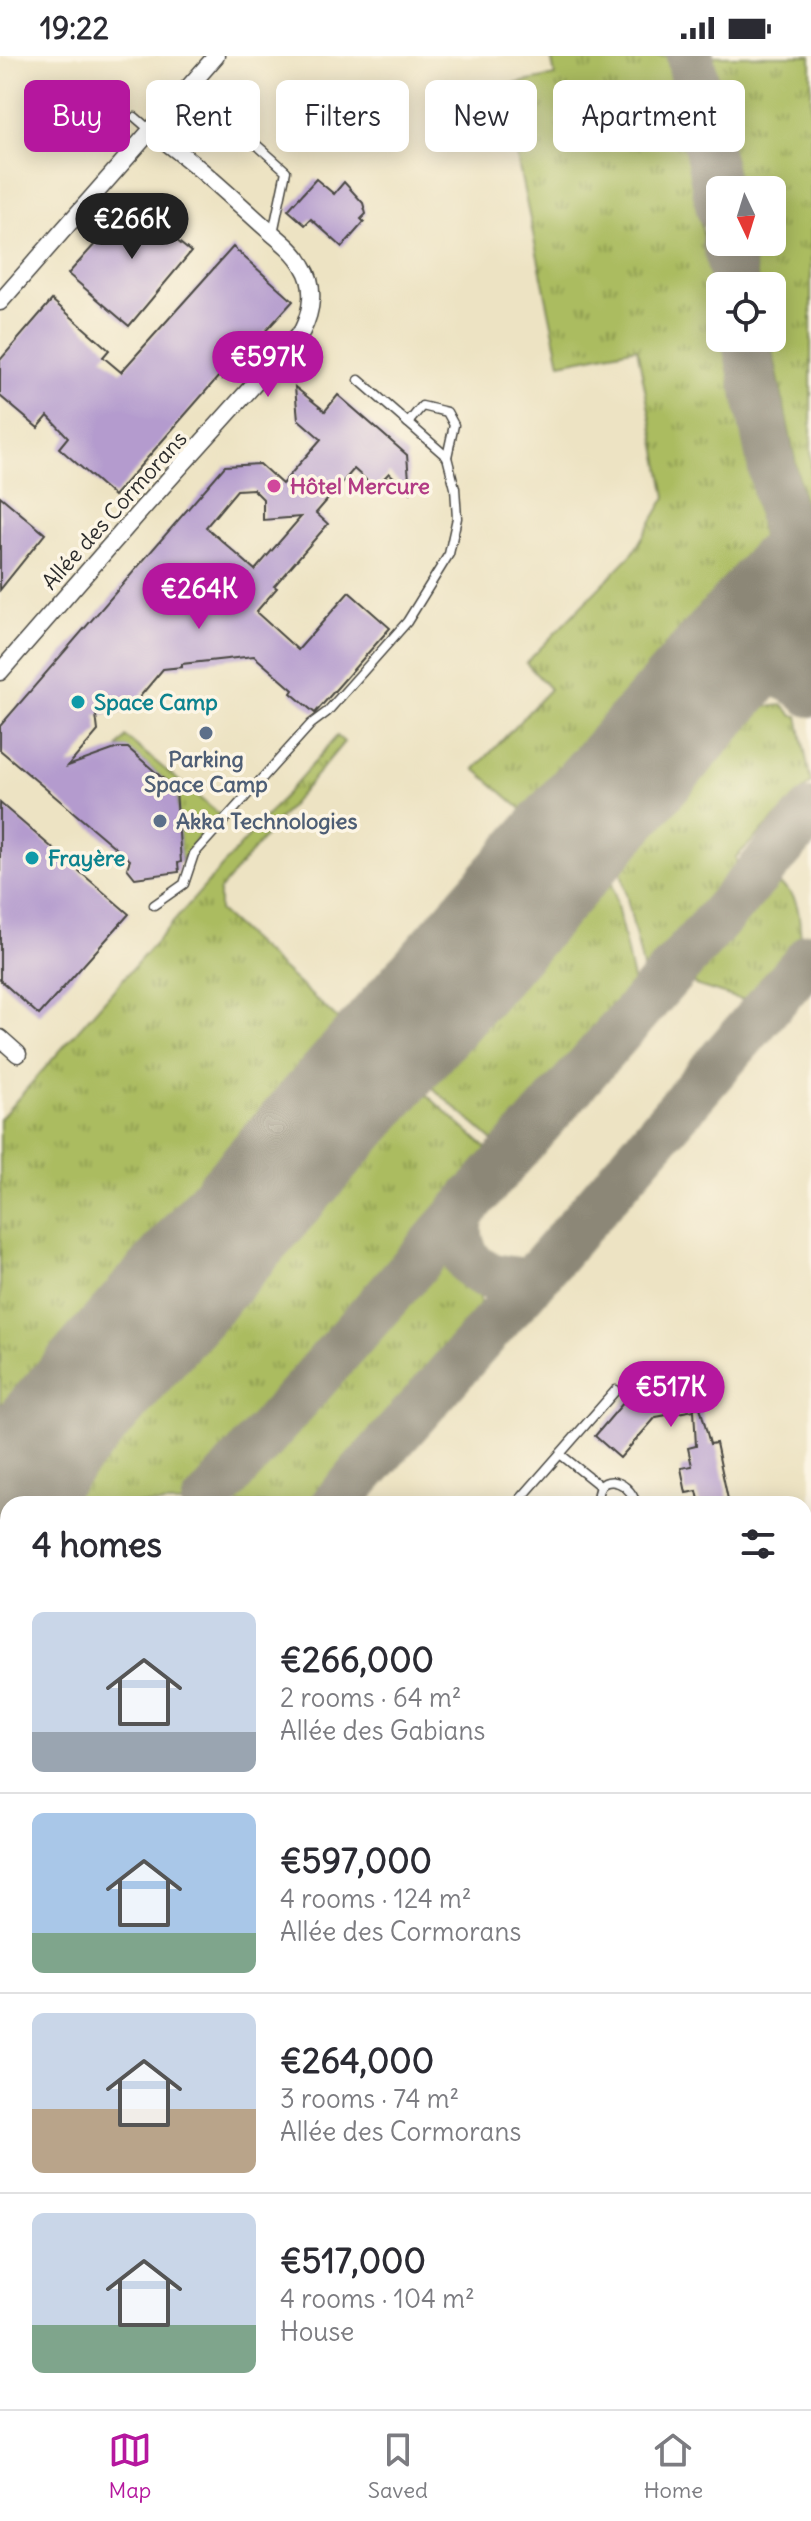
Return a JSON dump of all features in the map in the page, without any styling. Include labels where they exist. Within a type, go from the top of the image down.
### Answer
[{"type":"street","points":[[194,80],[216,56]]},
{"type":"street","points":[[0,302],[146,135]]},
{"type":"street","name":"Allée des Cormorans","points":[[0,672],[302,331],[312,298],[304,266],[288,247],[180,152]]},
{"type":"street","points":[[0,1038],[18,1054]]},
{"type":"lane","points":[[135,117],[146,127]]},
{"type":"lane","points":[[260,148],[286,171],[272,234]]},
{"type":"lane","points":[[359,380],[447,457]]},
{"type":"lane","points":[[154,905],[184,884],[194,854],[407,622],[449,554],[457,518],[455,488],[447,457],[454,425],[447,412],[422,406],[408,423]]},
{"type":"lane","points":[[523,1496],[616,1390]]},
{"type":"lane","points":[[560,1454],[600,1486]]},
{"type":"lane","points":[[597,1496],[600,1486],[609,1481],[620,1482],[629,1488],[632,1496]]},
{"type":"green space","points":[[551,56],[667,56],[672,80],[553,80],[553,152],[686,152],[711,272],[706,272],[706,352],[727,352],[763,542],[757,563],[730,599],[542,814],[526,813],[475,769],[550,689],[526,663],[633,553],[666,497],[637,348],[560,363],[516,152],[537,152],[537,80],[534,80],[555,76]]},
{"type":"green space","points":[[712,56],[811,56],[811,538],[773,352],[786,352],[786,272],[756,272],[753,256],[786,256],[786,176],[737,176],[732,152],[745,152],[745,80],[717,80]]},
{"type":"green space","points":[[783,705],[793,716],[798,716],[811,783],[736,857],[738,878],[646,981],[619,863],[744,716],[763,707]]},
{"type":"green space","points":[[337,736],[344,742],[219,891],[219,911],[353,1033],[0,1435],[0,1119]]},
{"type":"green space","name":"Space Camp","points":[[126,737],[221,816],[196,840],[181,862],[176,790],[128,749],[118,748]]},
{"type":"green space","points":[[610,873],[635,989],[501,1148],[425,1081]]},
{"type":"green space","points":[[769,880],[788,890],[797,904],[801,943],[755,999],[739,999],[695,985],[692,969]]},
{"type":"green space","points":[[418,1087],[494,1155],[195,1496],[60,1496]]},
{"type":"green space","points":[[446,1266],[466,1275],[480,1292],[480,1312],[319,1496],[229,1496],[427,1272]]},
{"type":"building","points":[[316,179],[334,194],[344,182],[363,203],[366,214],[361,219],[364,222],[342,247],[311,219],[305,225],[288,210]]},
{"type":"building","points":[[132,203],[151,219],[163,205],[184,222],[171,236],[191,252],[129,326],[68,274]]},
{"type":"building","points":[[233,247],[293,301],[222,379],[219,376],[114,496],[59,448],[68,437],[48,416],[38,428],[0,396],[0,360],[52,300],[109,350],[103,357],[121,372]]},
{"type":"building","name":"Space Camp","points":[[295,387],[325,411],[338,395],[407,455],[410,492],[389,473],[375,488],[354,469],[316,513],[328,524],[274,586],[277,588],[256,612],[298,650],[349,592],[390,628],[315,713],[254,656],[163,669],[127,712],[96,715],[98,731],[68,766],[118,748],[128,748],[176,790],[179,872],[135,878],[127,868],[130,860],[0,750],[0,726],[225,466],[260,464],[282,484],[321,439],[298,419]],"holes":[[[253,489],[263,499],[263,520],[301,517],[255,570],[206,527],[237,490]]]},
{"type":"building","points":[[0,496],[45,534],[0,590]]},
{"type":"building","name":"Frayère","points":[[0,803],[129,914],[39,1015],[0,980]]},
{"type":"building","points":[[702,1370],[708,1402],[693,1405],[694,1408],[700,1407],[710,1444],[716,1443],[727,1496],[698,1496],[697,1491],[686,1493],[681,1468],[692,1466],[688,1448],[696,1446],[694,1410],[656,1417],[620,1458],[595,1436],[641,1382]]},
{"type":"taxiway","points":[[690,56],[714,176]]},
{"type":"taxiway","points":[[729,256],[732,272]]},
{"type":"taxiway","points":[[748,352],[811,658]]},
{"type":"taxiway","points":[[708,685],[749,672],[774,672],[799,683],[811,693]]},
{"type":"taxiway","points":[[212,1496],[811,813]]},
{"type":"taxiway","points":[[342,1496],[811,956]]},
{"type":"taxiway","points":[[473,1197],[462,1214],[459,1228],[461,1244],[468,1259],[491,1276],[530,1283]]},
{"type":"runway","points":[[0,1494],[796,584]]},
{"type":"place","name":"Hôtel Mercure","points":[[274,486]]},
{"type":"place","name":"Space Camp","points":[[78,702]]},
{"type":"place","name":"Parking Space Camp","points":[[206,733]]},
{"type":"place","name":"Akka Technologies","points":[[160,821]]},
{"type":"place","name":"Frayère","points":[[32,858]]}]
